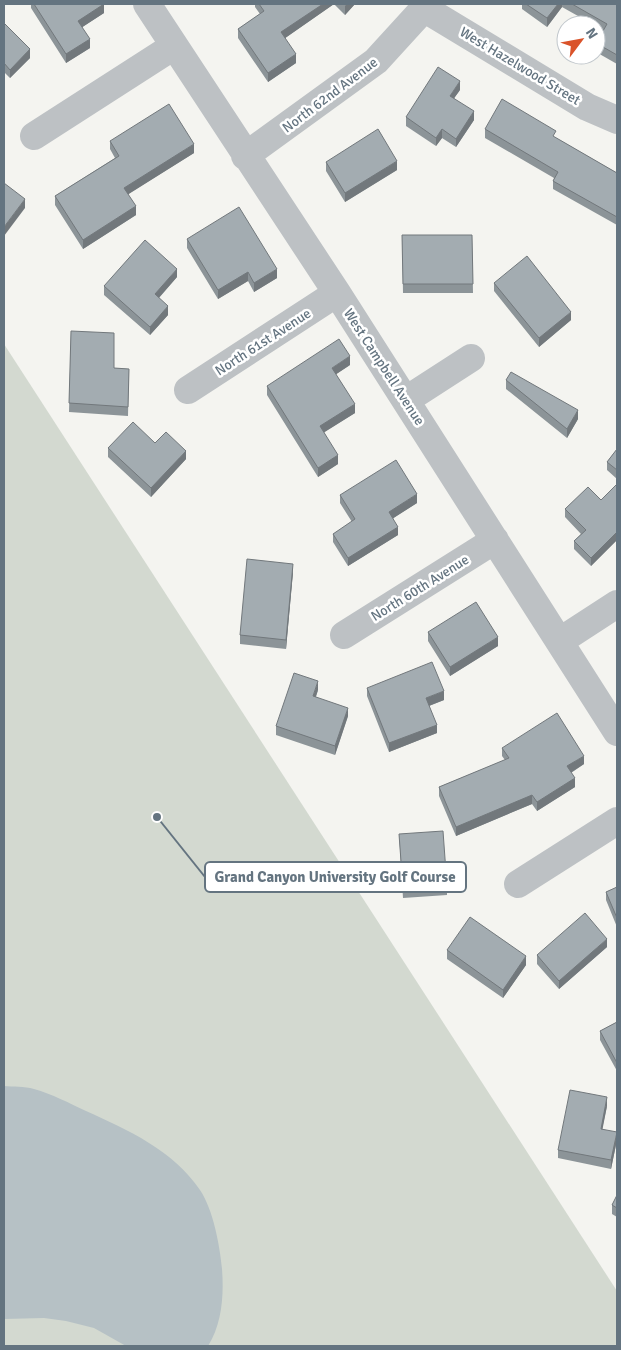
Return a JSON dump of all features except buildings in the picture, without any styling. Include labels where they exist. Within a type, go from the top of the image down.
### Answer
[{"type":"street","name":"West Campbell Avenue","points":[[147,4],[245,156],[337,293],[617,732]]},
{"type":"street","name":"West Hazelwood Street","points":[[426,6],[587,107],[617,120]]},
{"type":"street","name":"North 62nd Avenue","points":[[245,156],[376,61],[426,6]]},
{"type":"street","points":[[34,136],[174,46]]},
{"type":"street","name":"North 61st Avenue","points":[[188,390],[337,293]]},
{"type":"street","points":[[406,400],[471,358]]},
{"type":"street","name":"North 60th Avenue","points":[[344,635],[495,540]]},
{"type":"street","points":[[560,641],[617,604]]},
{"type":"street","points":[[518,884],[617,821]]},
{"type":"shaded area","points":[[4,344],[617,1291],[617,1346],[4,1346]]},
{"type":"shaded area","points":[[4,1086],[26,1087],[41,1091],[118,1126],[163,1152],[177,1163],[200,1190],[209,1207],[218,1239],[223,1279],[219,1319],[208,1346],[126,1346],[94,1328],[66,1321],[44,1318],[4,1319]]},
{"type":"place","name":"Grand Canyon University Golf Course","points":[[157,817]]}]
